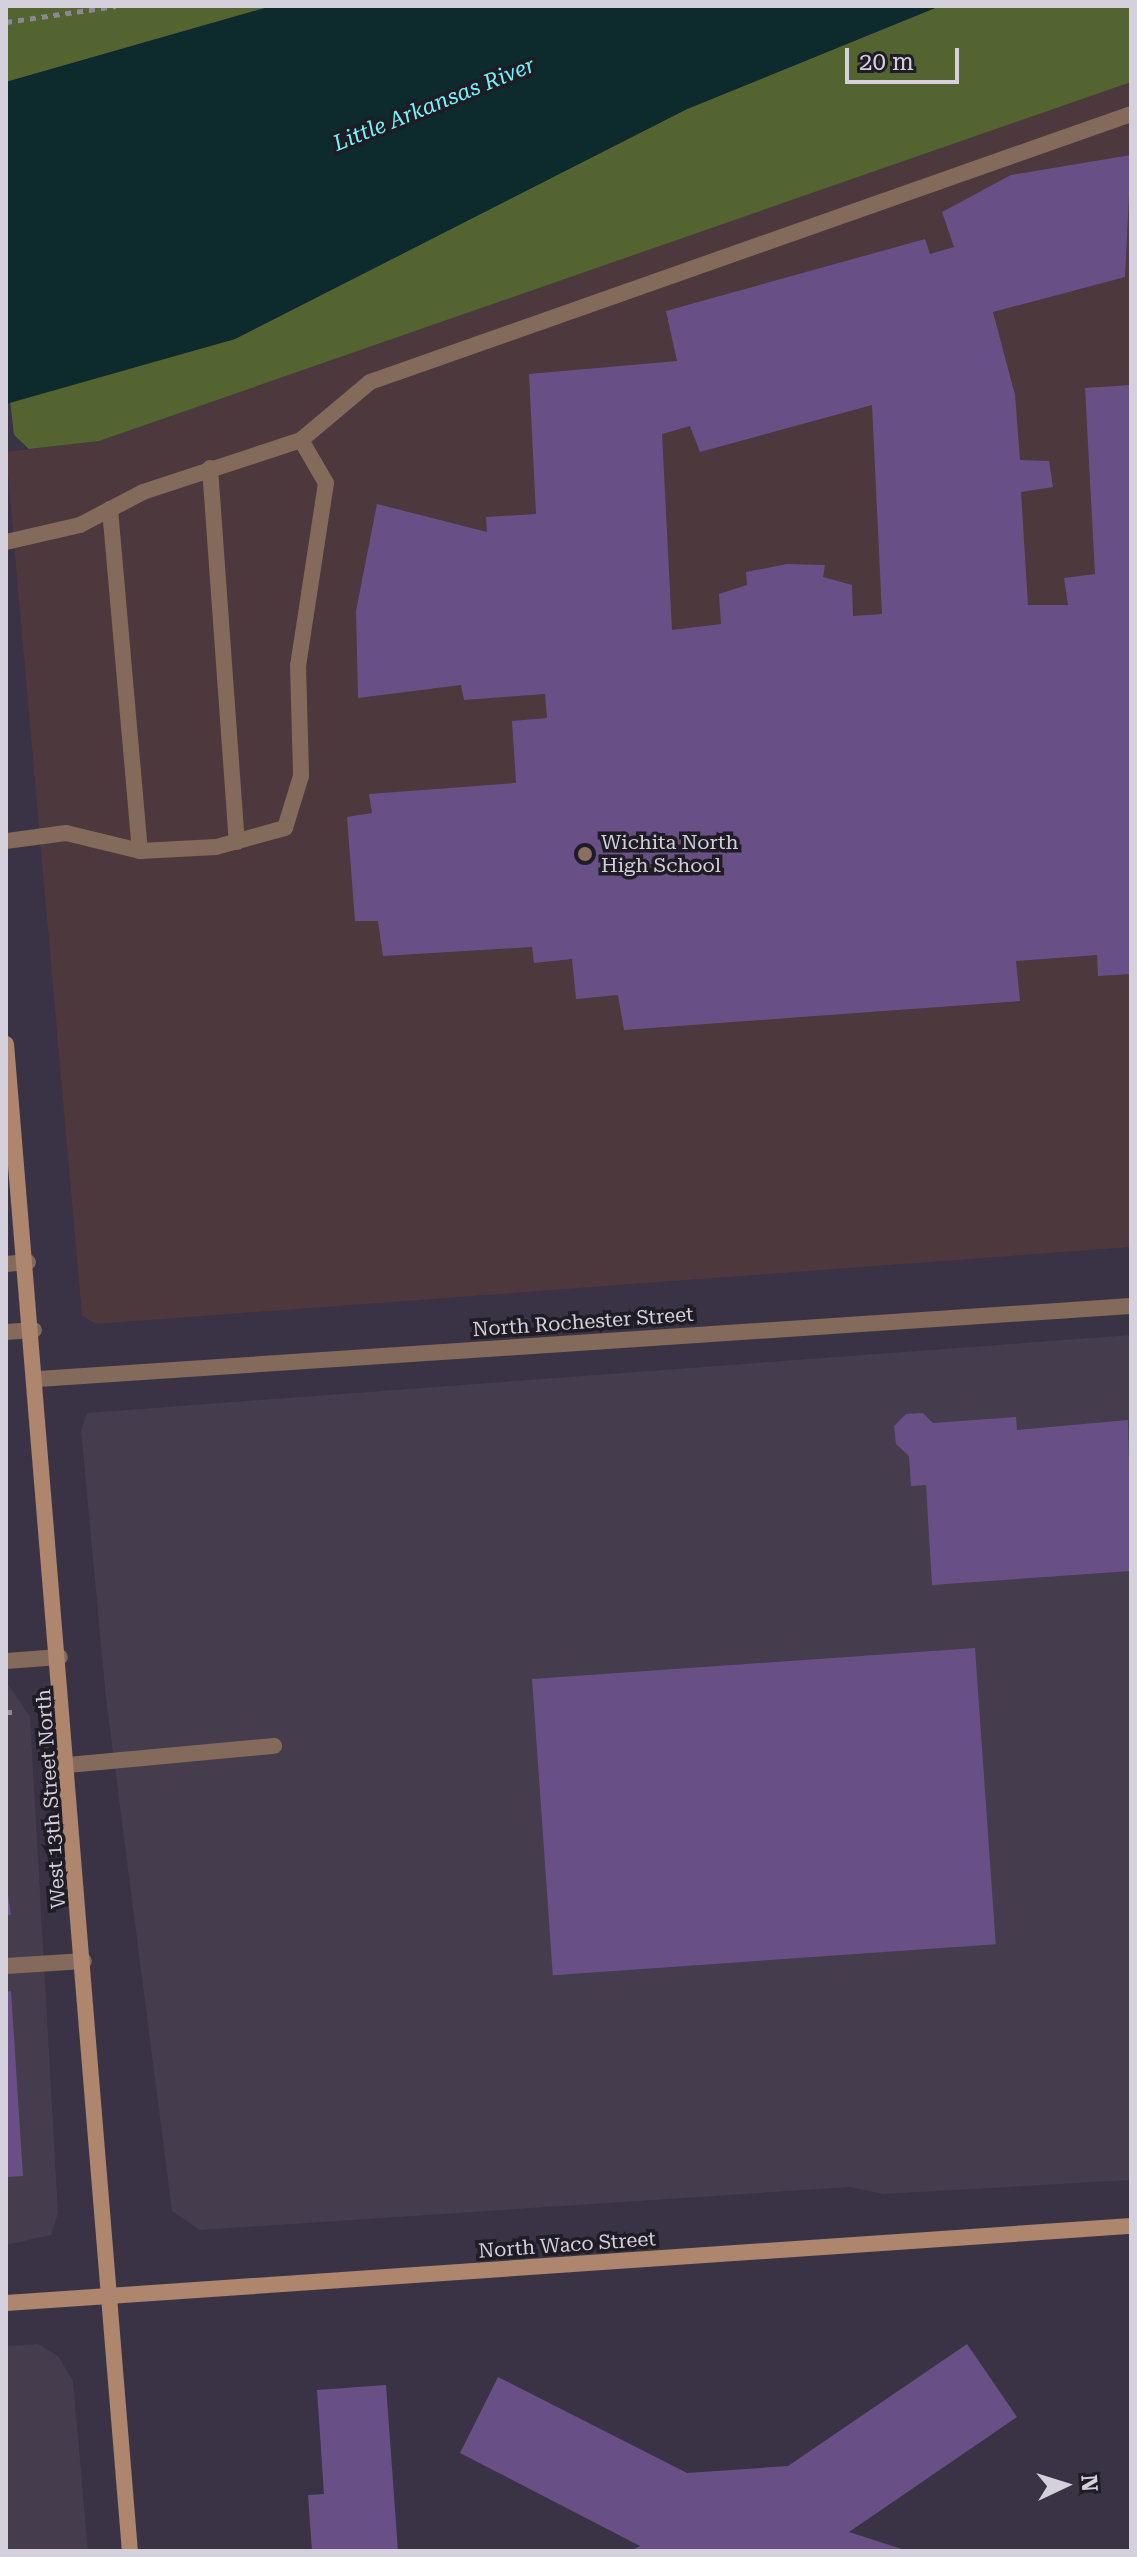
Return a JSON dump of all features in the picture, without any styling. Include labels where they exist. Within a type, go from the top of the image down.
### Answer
[{"type":"street","points":[[6,542],[80,525],[110,509],[210,468],[301,440],[370,382],[1131,114]]},
{"type":"street","points":[[6,841],[66,833],[140,851],[237,842],[285,828],[301,776],[298,666],[326,483],[301,440]]},
{"type":"street","points":[[210,468],[237,842]]},
{"type":"street","points":[[110,509],[140,851]]},
{"type":"street","name":"West 13th Street North","points":[[6,1044],[10,1118],[34,1330],[130,2551]]},
{"type":"street","points":[[6,1264],[28,1262]]},
{"type":"street","name":"North Rochester Street","points":[[38,1379],[1131,1306]]},
{"type":"street","points":[[6,1332],[34,1330]]},
{"type":"street","points":[[6,1661],[60,1657]]},
{"type":"street","points":[[68,1765],[274,1746]]},
{"type":"street","points":[[6,1966],[84,1961]]},
{"type":"street","name":"North Waco Street","points":[[6,2303],[1131,2226]]},
{"type":"path","points":[[6,22],[116,6]]},
{"type":"shaded area","name":"Wichita North High School","points":[[1131,81],[1131,1247],[96,1324],[82,1316],[6,452],[99,441]]},
{"type":"shaded area","points":[[1131,1335],[1131,2180],[883,2194],[850,2187],[200,2230],[172,2211],[106,1698],[81,1430],[87,1413]]},
{"type":"shaded area","points":[[6,1681],[30,1717],[58,2213],[51,2235],[6,2245]]},
{"type":"shaded area","points":[[38,2344],[58,2356],[73,2381],[88,2551],[6,2551],[6,2346]]},
{"type":"green space","points":[[6,6],[272,6],[6,82]]},
{"type":"green space","points":[[940,6],[1131,6],[1131,82],[99,441],[29,449],[14,435],[10,401],[235,339],[687,109]]},
{"type":"water","name":"Little Arkansas River","points":[[272,6],[940,6],[687,109],[235,339],[6,404],[6,82]]},
{"type":"building","name":"Wichita North High School","points":[[1131,155],[1125,277],[993,312],[1015,395],[1020,460],[1049,461],[1053,487],[1021,492],[1028,605],[1068,605],[1064,578],[1095,574],[1085,388],[1131,385],[1131,974],[1098,976],[1097,955],[1016,961],[1020,1001],[624,1030],[618,995],[576,999],[572,959],[534,963],[532,947],[383,956],[378,921],[355,921],[347,817],[372,813],[369,794],[516,783],[512,721],[547,718],[545,694],[464,700],[461,685],[358,698],[356,611],[377,504],[487,532],[486,517],[536,514],[529,374],[677,361],[666,311],[925,239],[930,254],[954,247],[942,212],[1011,175]],"holes":[[[872,405],[882,614],[853,616],[852,585],[823,577],[825,565],[787,564],[746,572],[747,585],[719,594],[721,624],[672,630],[662,434],[690,426],[700,452]]]},
{"type":"building","points":[[923,1413],[933,1423],[1016,1417],[1017,1430],[1128,1420],[1131,1571],[932,1585],[926,1485],[911,1486],[909,1456],[896,1444],[894,1426],[906,1414]]},
{"type":"building","points":[[975,1648],[996,1944],[553,1975],[532,1679]]},
{"type":"building","points":[[6,1883],[11,1915],[6,1915]]},
{"type":"building","points":[[11,1991],[23,2176],[6,2177],[6,1992]]},
{"type":"building","points":[[967,2344],[1017,2417],[849,2532],[908,2551],[630,2551],[640,2546],[460,2453],[498,2377],[687,2473],[788,2466]]},
{"type":"building","points":[[386,2385],[398,2551],[312,2551],[308,2495],[324,2494],[317,2390]]},
{"type":"place","name":"Wichita North High School","points":[[585,854]]}]
